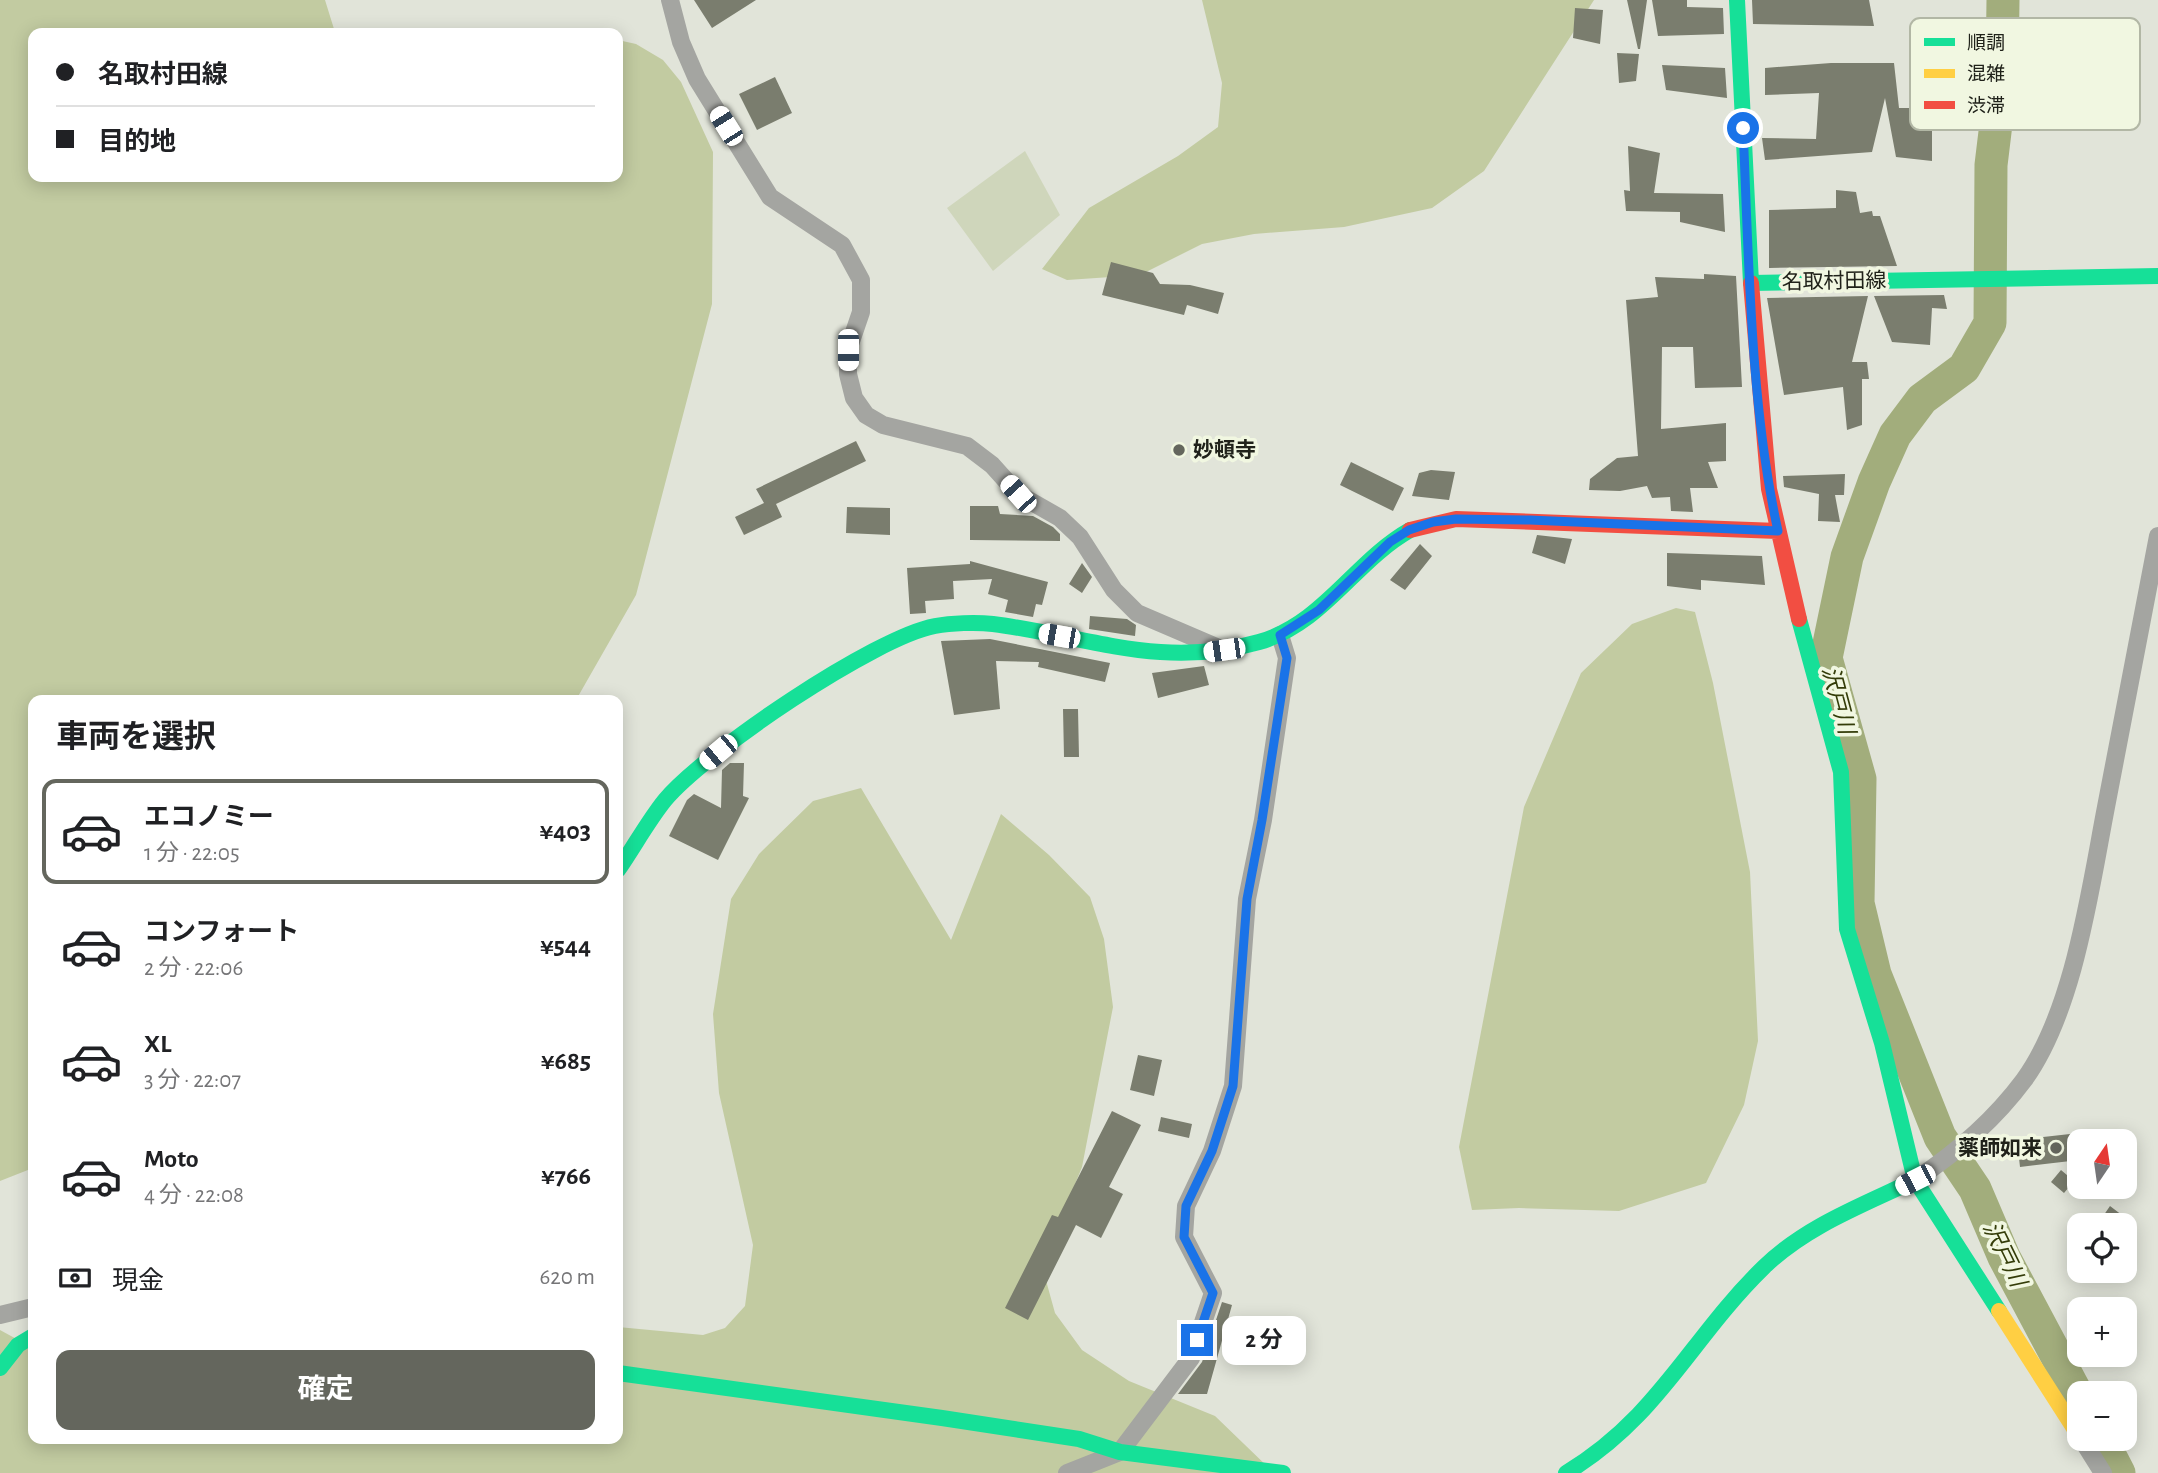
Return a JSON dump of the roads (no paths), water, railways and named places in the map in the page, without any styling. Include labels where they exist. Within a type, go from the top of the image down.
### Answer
[{"type":"street","points":[[670,0],[681,42],[697,79],[770,197],[842,245],[861,280],[861,312],[848,350],[848,374],[854,398],[866,415],[883,425],[944,438],[967,446],[992,465],[1018,494],[1060,518],[1080,537],[1114,590],[1137,613],[1224,650]]},
{"type":"street","name":"名取村田線","points":[[1737,0],[1751,283],[2158,276]]},
{"type":"street","points":[[1751,283],[1769,489],[1792,595],[1841,772],[1847,929],[1923,1175],[2067,1415]]},
{"type":"street","points":[[623,863],[666,799],[734,739],[879,647],[934,626],[991,624],[1109,648],[1179,656],[1224,650],[1280,635],[1319,610],[1390,542],[1409,530],[1433,522],[1456,519],[1530,520],[1778,531]]},
{"type":"street","points":[[1566,1473],[1595,1458],[1626,1432],[1731,1301],[1766,1265],[1808,1234],[1923,1175],[1961,1147],[2024,1080],[2042,1050],[2066,990],[2091,885],[2158,536]]},
{"type":"street","points":[[1067,1473],[1120,1452],[1191,1358],[1213,1293],[1184,1237],[1186,1206],[1212,1151],[1233,1086],[1247,899],[1287,658],[1280,635]]},
{"type":"street","points":[[0,1315],[28,1308]]},
{"type":"street","points":[[0,1368],[18,1345],[28,1339]]},
{"type":"street","points":[[623,1374],[1079,1438],[1120,1452],[1283,1473]]},
{"type":"street","points":[[2089,1451],[2103,1473]]},
{"type":"waterway","name":"沢戸川","points":[[2003,0],[2003,18]]},
{"type":"waterway","name":"沢戸川","points":[[1995,130],[1991,165],[1990,323],[1964,368],[1922,399],[1895,435],[1874,482],[1847,557],[1826,658],[1860,779],[1858,903],[1875,974],[1940,1137],[1975,1189],[2004,1257],[2070,1381]]},
{"type":"waterway","name":"沢戸川","points":[[2108,1451],[2119,1473]]},
{"type":"place","name":"妙頓寺","points":[[1179,450]]},
{"type":"place","name":"薬師如来","points":[[2056,1148]]}]
